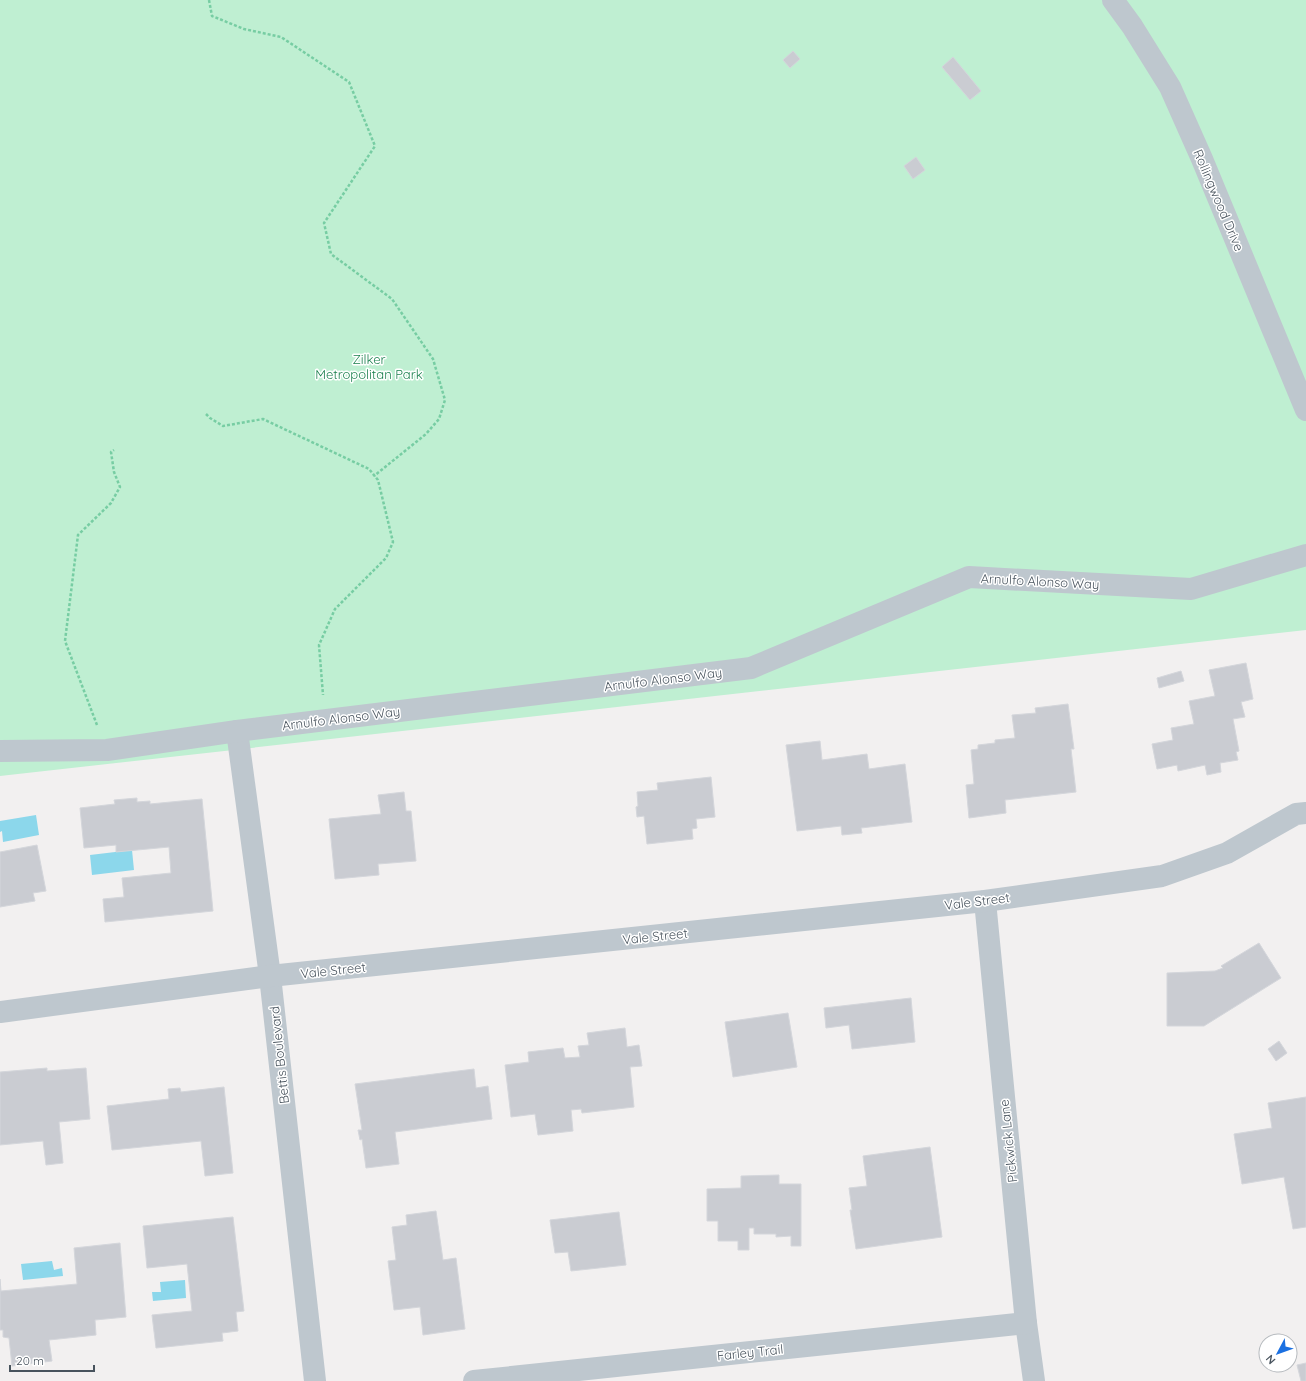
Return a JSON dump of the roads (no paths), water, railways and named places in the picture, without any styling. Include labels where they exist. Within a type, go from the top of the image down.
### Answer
[{"type":"street","name":"Rollingwood Drive","points":[[1113,0],[1132,26],[1170,87],[1202,159],[1306,410]]},
{"type":"street","name":"Arnulfo Alonso Way","points":[[0,751],[107,750],[237,731],[751,668],[969,578],[1191,589],[1306,555]]},
{"type":"street","name":"Bettis Boulevard","points":[[237,731],[270,976],[315,1381]]},
{"type":"street","name":"Vale Street","points":[[0,1012],[270,976],[985,901],[1162,876],[1227,853],[1303,810]]},
{"type":"street","name":"Pickwick Lane","points":[[985,901],[1026,1323],[1034,1381]]},
{"type":"street","name":"Farley Trail","points":[[474,1381],[1026,1323]]},
{"type":"water","points":[[36,815],[39,835],[3,842],[2,831],[0,832],[0,821]]},
{"type":"water","points":[[132,850],[134,870],[92,875],[90,855]]},
{"type":"water","points":[[52,1261],[54,1270],[62,1268],[63,1276],[23,1280],[21,1264]]},
{"type":"water","points":[[185,1280],[186,1298],[153,1301],[152,1292],[161,1292],[160,1282]]},
{"type":"park label","name":"Zilker Metropolitan Park","points":[[369,366]]}]
